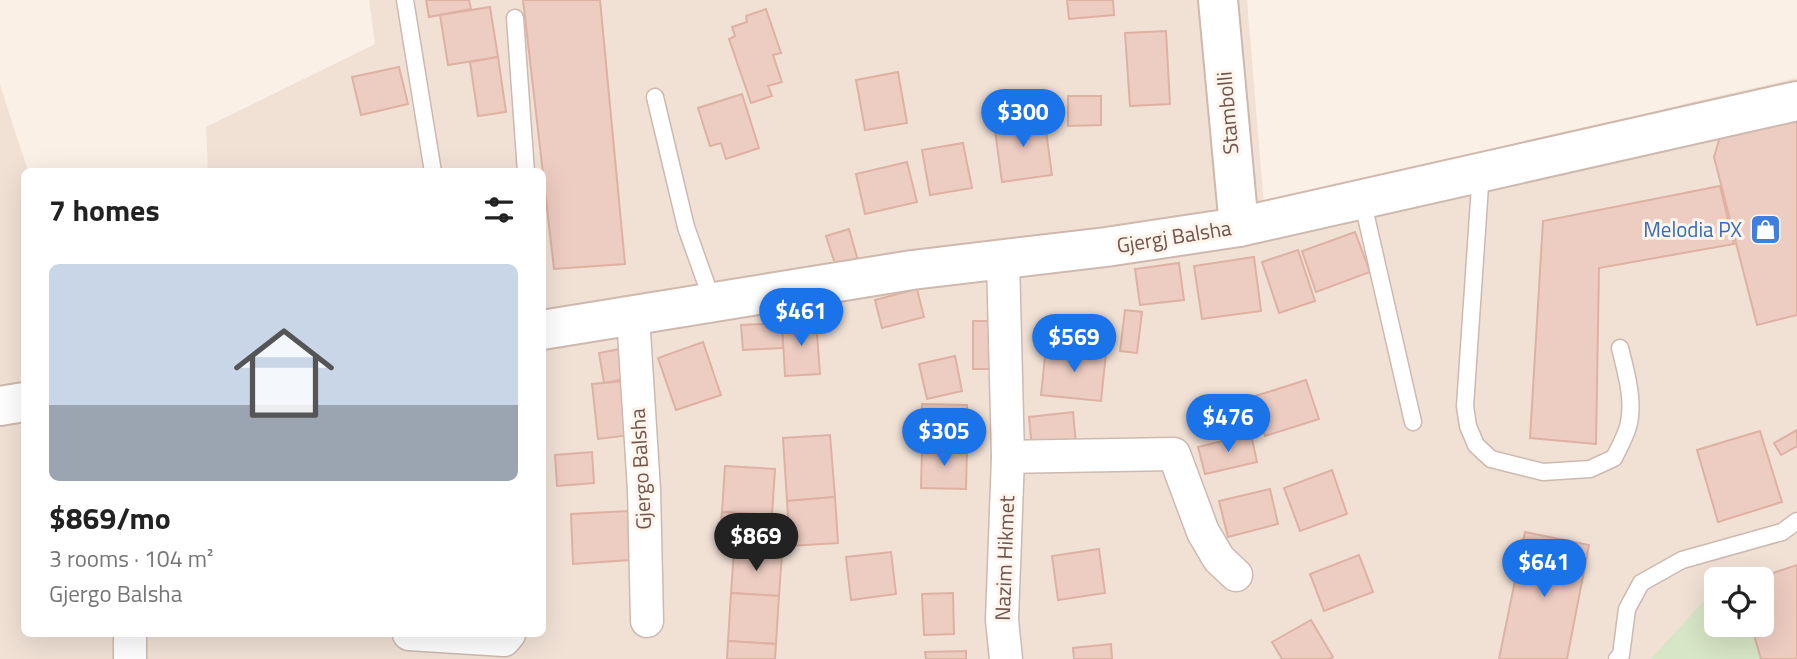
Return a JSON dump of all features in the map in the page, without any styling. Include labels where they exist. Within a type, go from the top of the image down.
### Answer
[{"type":"street","name":"Stambolli","points":[[1218,0],[1239,227]]},
{"type":"street","name":"Gjergj Balsha","points":[[546,329],[857,278],[1106,247],[1239,227],[1797,101]]},
{"type":"street","name":"Nazim Hikmet","points":[[1003,259],[1008,457],[1002,620],[1006,659]]},
{"type":"street","name":"Gjergo Balsha","points":[[633,316],[644,489],[647,621]]},
{"type":"street","points":[[0,406],[21,402]]},
{"type":"street","points":[[1008,457],[1174,454],[1203,531],[1219,559],[1236,575]]},
{"type":"street","points":[[130,637],[130,659]]},
{"type":"street","points":[[456,637],[504,640],[506,637]]},
{"type":"lane","points":[[405,0],[432,168]]},
{"type":"lane","points":[[515,18],[526,168]]},
{"type":"lane","points":[[655,97],[686,227],[713,303]]},
{"type":"lane","points":[[1481,172],[1465,406],[1468,426],[1476,445],[1491,459],[1543,472],[1590,469],[1614,458],[1628,427],[1631,411],[1620,348]]},
{"type":"lane","points":[[1362,199],[1413,422]]},
{"type":"lane","points":[[1617,659],[1621,655],[1627,609],[1640,583],[1682,560],[1782,532],[1797,521]]},
{"type":"shaded area","points":[[369,0],[1247,0],[1264,206],[1300,201],[1797,78],[1797,659],[0,659],[0,85],[27,168],[21,168],[21,637],[546,637],[546,168],[208,168],[206,127],[375,44]]},
{"type":"green space","points":[[1704,600],[1704,637],[1755,637],[1761,659],[1651,659]]},
{"type":"building","points":[[426,0],[469,0],[471,9],[429,17]]},
{"type":"building","points":[[523,0],[600,0],[625,264],[554,269],[546,200],[546,168],[542,168]]},
{"type":"building","points":[[1067,0],[1113,0],[1114,15],[1069,19]]},
{"type":"building","points":[[490,7],[498,57],[448,65],[440,15]]},
{"type":"building","points":[[766,9],[781,53],[773,55],[782,82],[768,86],[772,96],[751,103],[729,39],[735,36],[732,27],[747,22],[746,16]]},
{"type":"building","points":[[1166,31],[1170,104],[1130,106],[1125,33]]},
{"type":"building","points":[[498,57],[506,112],[478,116],[470,62]]},
{"type":"building","points":[[399,67],[408,104],[361,115],[352,77]]},
{"type":"building","points":[[898,72],[907,123],[865,130],[856,80]]},
{"type":"building","points":[[742,94],[759,148],[726,159],[721,143],[710,146],[698,108]]},
{"type":"building","points":[[1068,96],[1101,96],[1101,125],[1068,126]]},
{"type":"building","name":"Melodia PX","points":[[1797,115],[1797,315],[1757,325],[1714,157],[1722,130]]},
{"type":"building","points":[[1044,116],[1052,175],[1002,182],[994,123]]},
{"type":"building","points":[[963,143],[972,188],[930,195],[922,150]]},
{"type":"building","points":[[907,162],[917,202],[865,214],[856,174]]},
{"type":"building","points":[[1720,186],[1734,244],[1599,268],[1596,444],[1530,438],[1543,221]]},
{"type":"building","points":[[849,229],[859,264],[837,270],[826,236]]},
{"type":"building","points":[[1355,232],[1370,272],[1316,292],[1302,251]]},
{"type":"building","points":[[1298,250],[1315,301],[1279,313],[1262,262]]},
{"type":"building","points":[[1254,257],[1261,311],[1202,319],[1194,266]]},
{"type":"building","points":[[1179,263],[1184,300],[1140,305],[1135,269]]},
{"type":"building","points":[[917,289],[924,317],[882,328],[875,300]]},
{"type":"building","points":[[1125,310],[1142,312],[1137,353],[1120,351]]},
{"type":"building","points":[[816,320],[820,374],[785,376],[782,323]]},
{"type":"building","points":[[973,321],[997,321],[997,369],[973,369]]},
{"type":"building","points":[[782,323],[783,348],[743,350],[741,325]]},
{"type":"building","points":[[703,342],[721,395],[676,410],[658,358]]},
{"type":"building","points":[[1046,347],[1106,353],[1101,401],[1041,395]]},
{"type":"building","points":[[625,348],[630,378],[604,383],[599,353]]},
{"type":"building","points":[[955,356],[962,391],[927,399],[919,364]]},
{"type":"building","points":[[1306,380],[1319,419],[1265,436],[1252,397]]},
{"type":"building","points":[[625,381],[631,435],[598,439],[592,384]]},
{"type":"building","points":[[922,404],[967,405],[967,449],[922,448]]},
{"type":"building","points":[[1073,412],[1076,444],[1032,449],[1029,417]]},
{"type":"building","points":[[1797,430],[1797,446],[1781,455],[1774,443]]},
{"type":"building","points":[[1760,431],[1782,502],[1718,522],[1697,450]]},
{"type":"building","points":[[1251,434],[1257,462],[1205,474],[1198,447]]},
{"type":"building","points":[[830,435],[835,497],[787,501],[783,438]]},
{"type":"building","points":[[922,448],[967,449],[966,489],[921,488]]},
{"type":"building","points":[[592,452],[594,483],[557,486],[555,455]]},
{"type":"building","points":[[725,466],[775,469],[772,515],[722,512]]},
{"type":"building","points":[[1332,470],[1347,514],[1300,531],[1284,488]]},
{"type":"building","points":[[1270,489],[1278,524],[1228,537],[1219,501]]},
{"type":"building","points":[[835,497],[838,543],[790,546],[787,501]]},
{"type":"building","points":[[628,511],[630,560],[573,564],[571,514]]},
{"type":"building","points":[[722,512],[772,515],[769,552],[719,549]]},
{"type":"building","points":[[1525,532],[1589,545],[1567,659],[1499,659]]},
{"type":"building","points":[[1099,549],[1105,593],[1058,600],[1052,556]]},
{"type":"building","points":[[734,550],[782,553],[779,596],[731,593]]},
{"type":"building","points":[[891,552],[896,594],[851,600],[846,557]]},
{"type":"building","points":[[1359,555],[1373,592],[1324,611],[1310,574]]},
{"type":"building","points":[[1797,565],[1797,659],[1761,659],[1755,637],[1774,637],[1774,573]]},
{"type":"building","points":[[731,593],[779,596],[776,644],[728,641]]},
{"type":"building","points":[[953,593],[954,634],[924,635],[922,594]]},
{"type":"building","points":[[1311,620],[1333,657],[1282,659],[1272,642]]},
{"type":"building","points":[[728,641],[776,644],[775,659],[727,659]]},
{"type":"building","points":[[1111,644],[1112,659],[1074,659],[1073,648]]},
{"type":"building","points":[[966,651],[966,659],[926,659],[925,652]]},
{"type":"place","name":"Melodia PX","points":[[1765,230]]}]
